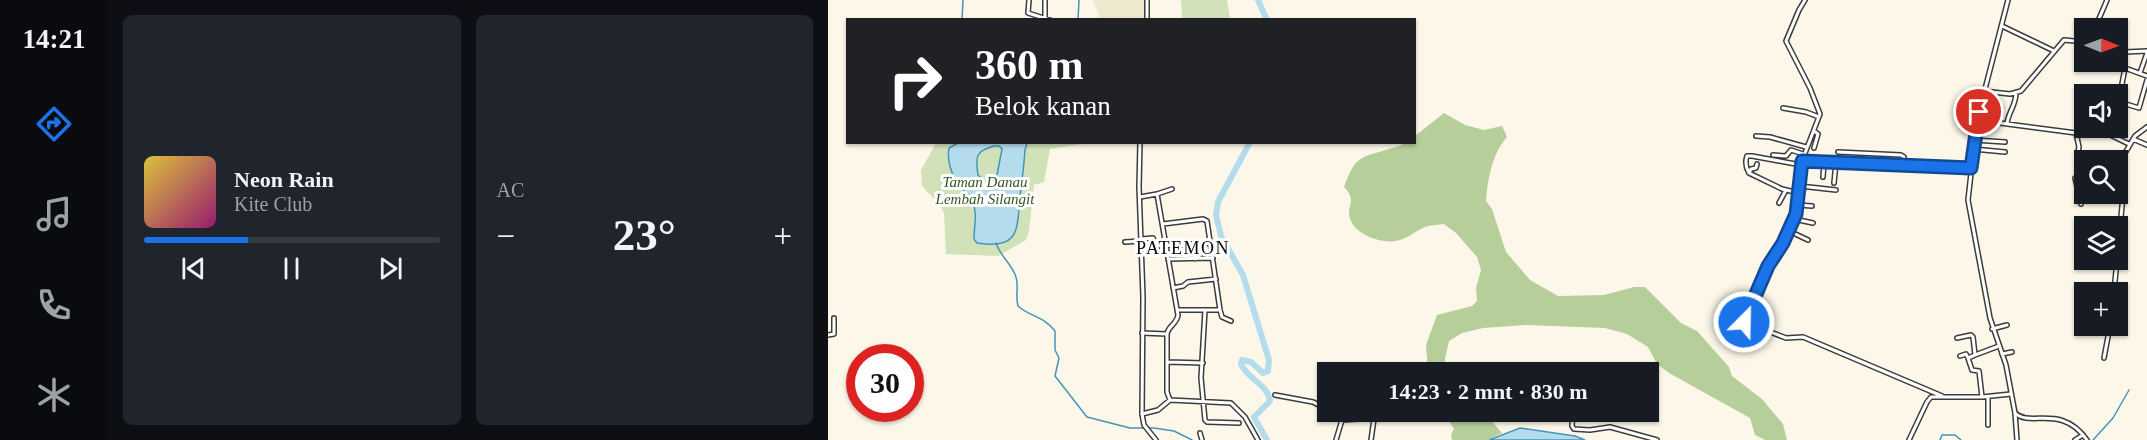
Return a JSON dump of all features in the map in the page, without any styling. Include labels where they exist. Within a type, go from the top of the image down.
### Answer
[{"type":"street","points":[[1029,0],[1028,13],[1045,17],[1045,0]]},
{"type":"street","points":[[1147,0],[1147,18]]},
{"type":"street","points":[[1805,0],[1786,41],[1819,110],[1819,117],[1801,163],[1798,205],[1794,219],[1768,266],[1744,322],[1786,338],[1803,337],[1942,396]]},
{"type":"street","points":[[2008,0],[1977,120],[1969,207],[1992,329],[2002,354],[2015,413],[2017,440]]},
{"type":"street","points":[[2099,18],[2107,0]]},
{"type":"street","points":[[2002,26],[2054,51]]},
{"type":"street","points":[[1983,91],[2016,93],[2025,88],[2065,39],[2074,40]]},
{"type":"street","points":[[2128,52],[2147,52],[2140,73]]},
{"type":"street","points":[[2128,69],[2147,78],[2139,108],[2128,106]]},
{"type":"street","points":[[2007,123],[2008,113],[2014,105],[2016,93]]},
{"type":"street","points":[[1783,108],[1819,117]]},
{"type":"street","points":[[1977,120],[2074,133]]},
{"type":"street","points":[[2126,150],[2133,139],[2147,127]]},
{"type":"street","points":[[1814,131],[1818,133],[1814,148]]},
{"type":"street","points":[[1756,136],[1770,137],[1806,147]]},
{"type":"street","points":[[2118,138],[2129,144]]},
{"type":"street","points":[[2133,139],[2147,145]]},
{"type":"street","points":[[1974,140],[2005,142]]},
{"type":"street","points":[[1140,144],[1143,297],[1142,414],[1144,425],[1156,439],[1161,440]]},
{"type":"street","points":[[1973,149],[2005,152]]},
{"type":"street","points":[[1773,155],[1786,156],[1791,150],[1804,154]]},
{"type":"street","points":[[1838,152],[1901,155],[1904,157],[1902,165]]},
{"type":"street","points":[[1799,193],[1786,190],[1749,173],[1746,166],[1748,156],[1801,163],[1836,162],[1971,168]]},
{"type":"street","points":[[1822,177],[1824,162]]},
{"type":"street","points":[[1834,183],[1836,162]]},
{"type":"street","points":[[1749,173],[1751,169],[1756,168],[1757,164]]},
{"type":"street","points":[[1800,186],[1836,190]]},
{"type":"street","points":[[1140,197],[1172,189]]},
{"type":"street","points":[[1779,203],[1786,190]]},
{"type":"street","points":[[1157,194],[1177,310],[1176,321],[1168,329],[1167,334],[1167,392],[1170,400]]},
{"type":"street","points":[[1798,205],[1812,206]]},
{"type":"street","points":[[1794,219],[1813,223]]},
{"type":"street","points":[[1163,224],[1205,220],[1220,310],[1222,317],[1231,321]]},
{"type":"street","points":[[1789,231],[1808,240]]},
{"type":"street","points":[[1125,242],[1153,238],[1156,246],[1210,243]]},
{"type":"street","points":[[1194,244],[1196,259]]},
{"type":"street","points":[[1168,259],[1213,258]]},
{"type":"street","points":[[1173,288],[1183,286],[1188,282],[1216,279]]},
{"type":"street","points":[[1177,310],[1220,310]]},
{"type":"street","points":[[1205,310],[1201,378],[1206,422],[1239,423]]},
{"type":"street","points":[[828,335],[834,334],[834,318]]},
{"type":"street","points":[[1992,329],[2007,325]]},
{"type":"street","points":[[1142,333],[1167,334]]},
{"type":"street","points":[[1957,338],[1972,336],[1975,355]]},
{"type":"street","points":[[2104,358],[2108,336]]},
{"type":"street","points":[[1968,358],[1999,346]]},
{"type":"street","points":[[2002,354],[2012,352]]},
{"type":"street","points":[[1960,356],[1966,354],[1972,370],[1979,371],[1982,398]]},
{"type":"street","points":[[1168,363],[1203,363]]},
{"type":"street","points":[[1909,440],[1928,399],[1933,396],[1982,398],[2011,394]]},
{"type":"street","points":[[1275,395],[1317,404]]},
{"type":"street","points":[[1988,397],[1988,424]]},
{"type":"street","points":[[1142,414],[1158,410],[1170,400],[1233,405],[1245,417],[1258,440]]},
{"type":"street","points":[[2015,413],[2022,417],[2060,419],[2072,425],[2087,440]]},
{"type":"street","points":[[1336,440],[1341,422]]},
{"type":"street","points":[[1371,440],[1374,422]]},
{"type":"street","points":[[1572,422],[1574,429],[1590,430],[1610,427],[1657,440]]},
{"type":"street","points":[[1200,433],[1202,440]]},
{"type":"street","points":[[2075,440],[2083,435]]},
{"type":"shaded area","points":[[1093,0],[1148,0],[1147,18],[1100,18]]},
{"type":"green space","points":[[1181,0],[1227,0],[1230,18],[1182,18]]},
{"type":"green space","points":[[1444,113],[1465,125],[1484,130],[1502,126],[1507,137],[1492,167],[1486,201],[1492,209],[1506,252],[1530,280],[1558,296],[1604,295],[1634,287],[1645,287],[1681,323],[1697,331],[1729,367],[1732,376],[1762,399],[1783,424],[1787,440],[1765,440],[1755,435],[1750,418],[1669,373],[1659,366],[1659,362],[1656,362],[1648,347],[1627,334],[1605,328],[1526,325],[1483,328],[1462,333],[1449,341],[1445,362],[1427,362],[1426,345],[1437,315],[1472,306],[1477,301],[1476,288],[1481,270],[1477,257],[1456,233],[1444,224],[1426,227],[1406,238],[1394,241],[1379,240],[1365,235],[1351,221],[1349,211],[1351,201],[1344,187],[1352,168],[1366,156],[1402,144],[1416,144],[1416,135]]},
{"type":"green space","name":"Taman Danau Lembah Silangit","points":[[935,144],[1082,144],[1050,149],[1044,182],[1034,185],[1026,240],[998,256],[946,254],[944,213],[940,205],[922,186],[921,170]]},
{"type":"green space","points":[[1450,422],[1492,422],[1502,433],[1487,440],[1452,440],[1451,434],[1454,429]]},
{"type":"water","points":[[956,144],[1027,144],[1018,219],[1014,235],[1009,240],[991,244],[977,243],[974,239],[974,205],[954,177],[949,148]],"holes":[[[994,146],[1002,149],[997,175],[987,183],[978,175],[978,155],[983,150]]]},
{"type":"water","points":[[1520,428],[1575,436],[1585,440],[1489,440]]},
{"type":"waterway","points":[[962,18],[963,0]]},
{"type":"waterway","points":[[1078,18],[1079,0]]},
{"type":"waterway","points":[[1258,0],[1266,18]]},
{"type":"waterway","points":[[1249,144],[1218,202],[1216,215],[1221,236],[1243,275],[1269,360],[1268,371],[1263,373],[1251,362],[1242,360],[1241,364],[1268,395],[1270,401],[1254,417],[1267,440]]},
{"type":"waterway","points":[[996,243],[1016,277],[1018,306],[1045,322],[1055,331],[1055,350],[1059,358],[1055,376],[1087,417],[1130,428],[1174,431],[1192,440]]},
{"type":"waterway","points":[[2093,440],[2113,418],[2129,390]]},
{"type":"waterway","points":[[1940,440],[1942,435],[1955,435],[1961,440]]},
{"type":"district","name":"PATEMON","points":[[1183,248]]},
{"type":"route","points":[[1744,322],[1768,266],[1783,243],[1798,209],[1802,161],[1971,168],[1979,112]]}]
